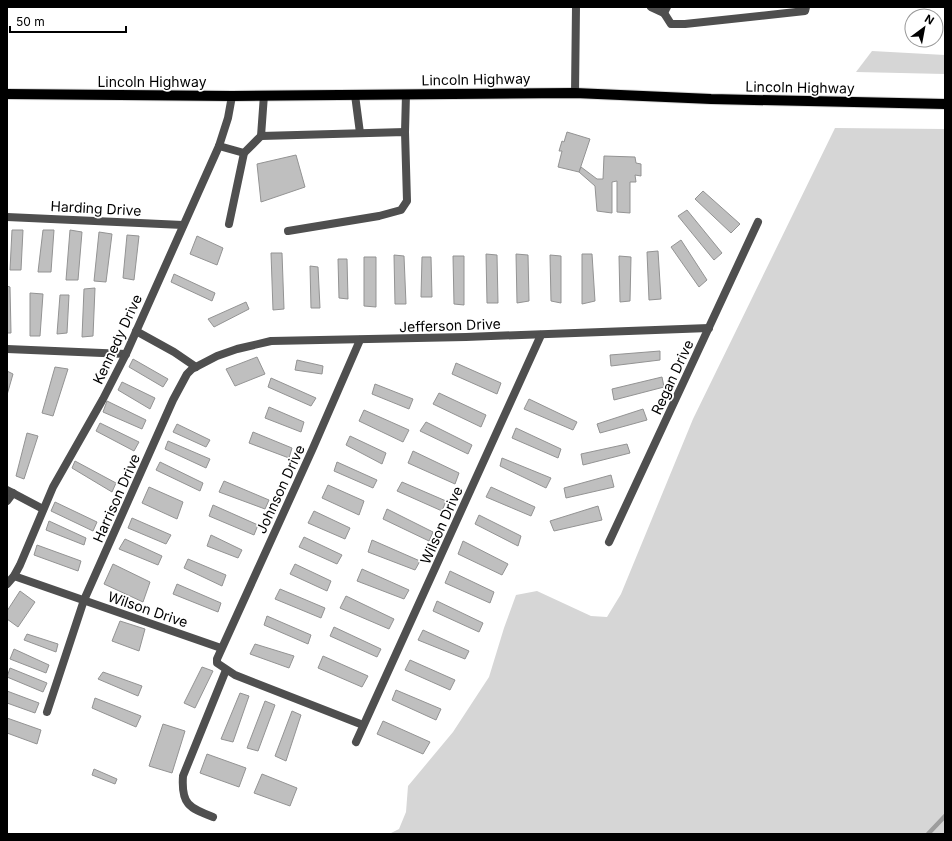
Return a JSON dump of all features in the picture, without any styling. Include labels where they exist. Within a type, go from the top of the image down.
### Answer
[{"type":"main road","name":"Lincoln Highway","points":[[7,94],[232,96],[575,93],[711,99],[945,104]]},
{"type":"street","points":[[575,93],[576,7]]},
{"type":"street","points":[[651,7],[666,10],[671,24],[805,12],[806,7]]},
{"type":"street","points":[[355,94],[360,133]]},
{"type":"street","points":[[288,230],[379,216],[401,210],[407,202],[405,132],[406,94]]},
{"type":"street","points":[[229,224],[244,153],[261,136],[264,95]]},
{"type":"street","name":"Kennedy Drive","points":[[7,584],[14,576],[53,487],[103,399],[126,354],[219,146],[228,118],[232,96]]},
{"type":"street","points":[[261,136],[405,132]]},
{"type":"street","points":[[219,146],[244,153]]},
{"type":"street","name":"Harding Drive","points":[[7,217],[183,225]]},
{"type":"street","name":"Regan Drive","points":[[609,542],[758,222]]},
{"type":"street","name":"Jefferson Drive","points":[[196,367],[217,356],[237,349],[271,341],[541,335],[709,328]]},
{"type":"street","points":[[136,331],[174,352],[196,367]]},
{"type":"street","name":"Wilson Drive","points":[[356,742],[541,335]]},
{"type":"street","name":"Johnson Drive","points":[[221,648],[313,448],[360,340]]},
{"type":"street","points":[[7,349],[126,354]]},
{"type":"street","name":"Harrison Drive","points":[[48,712],[84,600],[173,400],[187,374],[196,367]]},
{"type":"street","points":[[7,501],[10,492],[43,509]]},
{"type":"street","name":"Wilson Drive","points":[[14,576],[221,648]]},
{"type":"street","points":[[221,648],[218,654],[217,663],[235,675],[363,725]]},
{"type":"street","points":[[213,817],[194,810],[185,800],[182,787],[183,776],[226,670]]},
{"type":"shaded area","points":[[872,51],[945,55],[945,74],[856,72]]},
{"type":"shaded area","points":[[835,128],[945,129],[945,834],[389,834],[399,829],[406,812],[408,786],[453,732],[489,677],[516,595],[537,591],[591,616],[607,617],[621,594],[693,419]]},
{"type":"building","points":[[567,132],[590,139],[579,172],[558,167],[562,151],[559,151]]},
{"type":"building","points":[[296,155],[305,187],[261,202],[257,164]]},
{"type":"building","points":[[604,156],[635,157],[636,163],[641,164],[641,176],[635,175],[636,182],[630,182],[630,213],[617,212],[617,181],[612,182],[612,213],[597,211],[595,186],[579,172],[581,167],[597,179],[603,179]]},
{"type":"building","points":[[703,191],[740,224],[731,233],[695,199]]},
{"type":"building","points":[[687,210],[722,253],[714,260],[678,216]]},
{"type":"building","points":[[12,230],[23,230],[21,270],[10,270]]},
{"type":"building","points":[[43,230],[54,230],[51,272],[38,272]]},
{"type":"building","points":[[70,230],[82,232],[78,280],[66,280]]},
{"type":"building","points":[[99,232],[112,234],[106,282],[94,281]]},
{"type":"building","points":[[127,235],[139,236],[134,280],[123,278]]},
{"type":"building","points":[[197,236],[223,248],[217,265],[190,254]]},
{"type":"building","points":[[681,240],[707,280],[699,287],[671,247]]},
{"type":"building","points":[[658,251],[661,299],[649,300],[647,252]]},
{"type":"building","points":[[271,253],[282,253],[284,309],[273,310]]},
{"type":"building","points":[[486,254],[497,255],[498,303],[487,303]]},
{"type":"building","points":[[516,254],[528,255],[529,301],[517,303]]},
{"type":"building","points":[[582,254],[592,254],[595,301],[582,304]]},
{"type":"building","points":[[394,255],[404,256],[406,304],[395,304]]},
{"type":"building","points":[[550,255],[561,256],[561,303],[551,301]]},
{"type":"building","points":[[453,256],[464,256],[464,305],[454,304]]},
{"type":"building","points":[[619,256],[631,257],[630,301],[620,302]]},
{"type":"building","points":[[364,257],[376,257],[376,307],[364,306]]},
{"type":"building","points":[[422,257],[431,257],[432,297],[421,297]]},
{"type":"building","points":[[338,259],[347,259],[348,299],[339,298]]},
{"type":"building","points":[[310,266],[318,267],[320,308],[311,308]]},
{"type":"building","points":[[174,274],[215,293],[212,301],[171,282]]},
{"type":"building","points":[[7,286],[10,287],[11,333],[7,333]]},
{"type":"building","points":[[95,288],[93,336],[82,337],[84,289]]},
{"type":"building","points":[[30,293],[43,294],[40,336],[30,336]]},
{"type":"building","points":[[60,295],[69,295],[67,333],[57,334]]},
{"type":"building","points":[[246,302],[249,309],[214,327],[208,319]]},
{"type":"building","points":[[660,351],[660,360],[611,366],[610,355]]},
{"type":"building","points":[[257,357],[265,374],[235,386],[226,369]]},
{"type":"building","points":[[133,359],[168,379],[163,387],[129,367]]},
{"type":"building","points":[[297,360],[323,366],[322,374],[295,370]]},
{"type":"building","points":[[456,363],[501,383],[497,394],[452,374]]},
{"type":"building","points":[[55,367],[68,369],[53,416],[42,413]]},
{"type":"building","points":[[7,371],[13,374],[7,395]]},
{"type":"building","points":[[662,377],[664,387],[614,400],[612,389]]},
{"type":"building","points":[[271,378],[316,398],[311,406],[268,387]]},
{"type":"building","points":[[122,382],[155,398],[150,409],[118,390]]},
{"type":"building","points":[[375,384],[413,399],[409,409],[372,394]]},
{"type":"building","points":[[439,393],[486,415],[481,427],[433,404]]},
{"type":"building","points":[[529,399],[577,422],[573,430],[524,409]]},
{"type":"building","points":[[107,401],[146,420],[142,429],[103,412]]},
{"type":"building","points":[[269,407],[304,422],[301,432],[265,418]]},
{"type":"building","points":[[643,409],[647,420],[600,433],[597,424]]},
{"type":"building","points":[[364,410],[409,430],[403,442],[359,421]]},
{"type":"building","points":[[426,422],[472,445],[468,454],[420,431]]},
{"type":"building","points":[[100,423],[139,442],[134,451],[96,431]]},
{"type":"building","points":[[177,424],[210,440],[206,447],[173,432]]},
{"type":"building","points":[[516,428],[561,449],[558,458],[512,438]]},
{"type":"building","points":[[253,432],[292,448],[289,458],[249,443]]},
{"type":"building","points":[[27,433],[38,436],[24,479],[16,476]]},
{"type":"building","points":[[350,436],[386,453],[382,464],[346,445]]},
{"type":"building","points":[[168,441],[210,459],[206,468],[165,449]]},
{"type":"building","points":[[627,444],[630,453],[583,465],[581,454]]},
{"type":"building","points":[[413,451],[459,473],[455,484],[408,463]]},
{"type":"building","points":[[502,458],[551,478],[546,488],[500,466]]},
{"type":"building","points":[[75,461],[116,483],[112,492],[72,468]]},
{"type":"building","points":[[160,462],[203,483],[200,491],[156,470]]},
{"type":"building","points":[[337,462],[377,480],[373,488],[334,471]]},
{"type":"building","points":[[611,475],[614,487],[566,498],[564,488]]},
{"type":"building","points":[[224,481],[269,500],[265,509],[219,492]]},
{"type":"building","points":[[402,482],[446,501],[442,511],[397,491]]},
{"type":"building","points":[[328,485],[364,501],[359,515],[322,498]]},
{"type":"building","points":[[149,487],[183,502],[177,519],[142,503]]},
{"type":"building","points":[[491,487],[535,507],[531,516],[486,497]]},
{"type":"building","points":[[55,502],[97,522],[93,531],[51,511]]},
{"type":"building","points":[[213,505],[258,525],[254,535],[209,516]]},
{"type":"building","points":[[598,506],[602,520],[554,531],[550,521]]},
{"type":"building","points":[[387,509],[433,532],[429,541],[383,519]]},
{"type":"building","points":[[314,511],[350,528],[345,539],[308,523]]},
{"type":"building","points":[[479,515],[521,536],[518,546],[475,524]]},
{"type":"building","points":[[132,518],[171,535],[166,544],[128,528]]},
{"type":"building","points":[[49,521],[86,538],[84,545],[46,530]]},
{"type":"building","points":[[211,535],[242,550],[238,558],[207,546]]},
{"type":"building","points":[[304,537],[342,555],[337,564],[299,547]]},
{"type":"building","points":[[125,539],[162,556],[158,565],[119,549]]},
{"type":"building","points":[[372,540],[420,561],[415,570],[368,552]]},
{"type":"building","points":[[463,541],[508,564],[502,575],[458,554]]},
{"type":"building","points":[[37,545],[81,561],[78,571],[34,555]]},
{"type":"building","points":[[188,559],[226,575],[222,586],[184,568]]},
{"type":"building","points":[[113,564],[150,582],[143,602],[104,584]]},
{"type":"building","points":[[295,564],[331,581],[327,591],[290,574]]},
{"type":"building","points":[[362,569],[409,590],[404,599],[357,581]]},
{"type":"building","points":[[450,571],[494,592],[490,603],[445,583]]},
{"type":"building","points":[[177,584],[221,603],[218,612],[173,594]]},
{"type":"building","points":[[280,589],[325,608],[321,618],[275,599]]},
{"type":"building","points":[[20,591],[35,602],[18,627],[7,619],[7,611]]},
{"type":"building","points":[[346,596],[394,619],[389,629],[340,608]]},
{"type":"building","points":[[437,601],[483,623],[479,632],[433,611]]},
{"type":"building","points":[[267,616],[311,635],[308,644],[264,625]]},
{"type":"building","points":[[120,621],[145,629],[139,651],[112,641]]},
{"type":"building","points":[[334,627],[381,649],[377,657],[330,636]]},
{"type":"building","points":[[423,630],[469,651],[465,659],[418,640]]},
{"type":"building","points":[[27,634],[58,644],[56,652],[24,640]]},
{"type":"building","points":[[255,644],[294,656],[289,668],[250,654]]},
{"type":"building","points":[[14,649],[49,665],[46,673],[10,659]]},
{"type":"building","points":[[323,656],[368,676],[362,687],[318,668]]},
{"type":"building","points":[[410,660],[455,680],[450,690],[405,670]]},
{"type":"building","points":[[202,667],[213,671],[195,708],[184,703]]},
{"type":"building","points":[[10,668],[47,683],[43,692],[7,677]]},
{"type":"building","points":[[103,672],[142,686],[138,696],[98,679]]},
{"type":"building","points":[[396,690],[441,709],[436,720],[392,700]]},
{"type":"building","points":[[7,691],[39,703],[35,713],[7,703]]},
{"type":"building","points":[[240,693],[249,696],[233,742],[221,739]]},
{"type":"building","points":[[95,698],[141,716],[136,727],[92,708]]},
{"type":"building","points":[[265,701],[275,705],[258,751],[247,748]]},
{"type":"building","points":[[292,711],[301,715],[286,761],[275,756]]},
{"type":"building","points":[[7,718],[41,730],[37,744],[7,733]]},
{"type":"building","points":[[383,721],[430,742],[423,754],[377,734]]},
{"type":"building","points":[[163,724],[185,731],[172,773],[149,766]]},
{"type":"building","points":[[207,754],[246,768],[239,787],[200,773]]},
{"type":"building","points":[[94,769],[117,779],[115,784],[92,775]]},
{"type":"building","points":[[262,774],[297,788],[290,806],[254,793]]},
{"type":"waterway","points":[[928,834],[945,816]]}]
